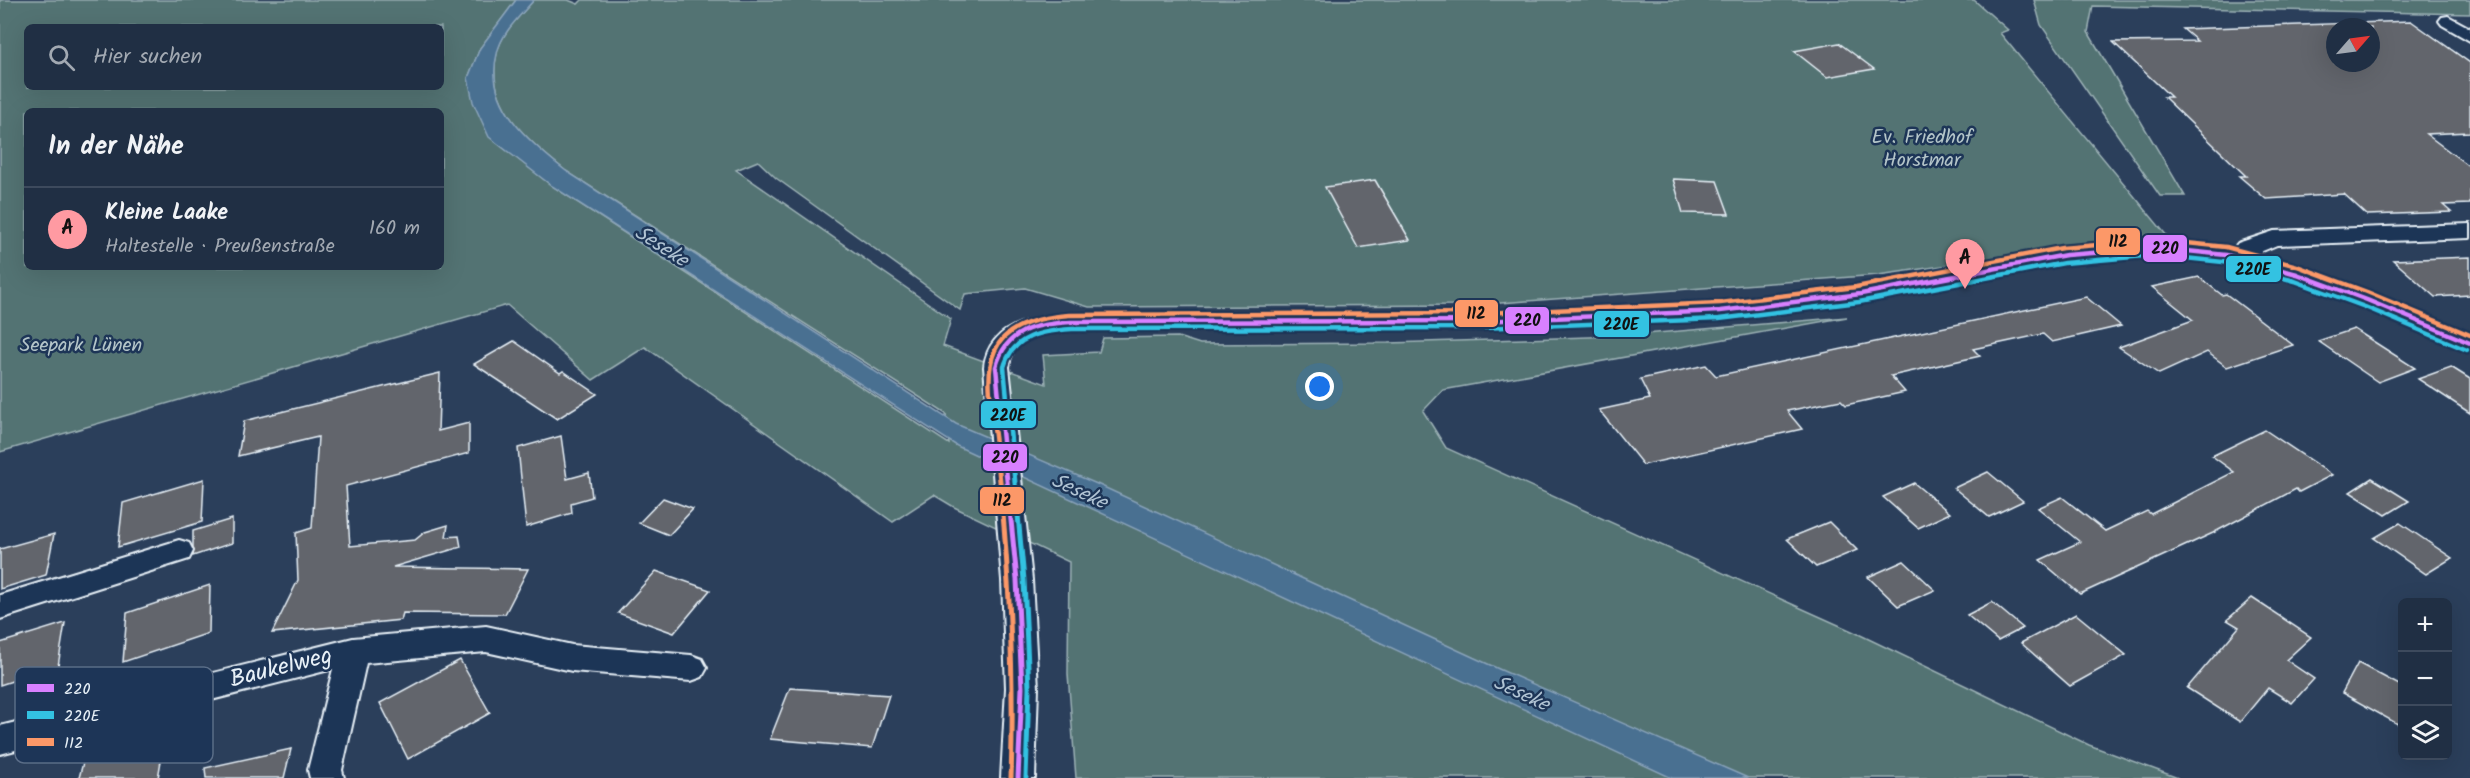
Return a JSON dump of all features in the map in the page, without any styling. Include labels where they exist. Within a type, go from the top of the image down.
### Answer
[{"type":"street","points":[[2448,21],[2470,36]]},
{"type":"street","points":[[2238,258],[2246,248],[2274,238],[2470,231]]},
{"type":"street","points":[[1017,778],[1022,688],[1017,580],[997,388],[997,361],[1003,345],[1035,327],[1059,322],[1497,319],[1722,310],[1882,291],[2104,249],[2151,247],[2194,250],[2238,258],[2322,284],[2470,343]]},
{"type":"street","points":[[0,607],[179,551]]},
{"type":"street","name":"Baukelweg","points":[[213,686],[353,651],[486,639],[572,658],[691,668]]},
{"type":"street","name":"Baukelweg","points":[[327,778],[326,770],[353,651]]},
{"type":"street","name":"Baukelweg","points":[[0,740],[15,736]]},
{"type":"green space","points":[[0,0],[516,0],[480,48],[468,78],[490,137],[552,186],[949,444],[946,414],[566,171],[525,135],[504,106],[497,89],[495,72],[497,53],[502,39],[534,0],[568,0],[578,4],[582,0],[1974,0],[2008,30],[2000,33],[2172,242],[2104,243],[1878,275],[1474,305],[1089,307],[1025,288],[965,294],[960,310],[776,178],[758,161],[736,170],[951,319],[943,346],[1046,384],[1043,355],[1099,352],[1103,338],[1178,337],[1200,344],[1389,343],[1621,336],[1847,317],[1443,390],[1423,411],[1446,448],[1854,632],[2089,745],[2178,778],[1076,778],[1068,674],[1069,562],[954,507],[934,495],[893,522],[645,347],[593,380],[507,305],[0,452]]},
{"type":"green space","points":[[2034,0],[2470,0],[2470,14],[2093,6],[2088,32],[2185,196],[2160,196],[2041,25]]},
{"type":"water","name":"Seseke","points":[[516,0],[534,0],[512,25],[499,46],[495,73],[497,90],[513,121],[538,148],[566,171],[956,424],[1097,484],[1501,670],[1748,778],[1672,778],[957,446],[552,186],[489,137],[473,102],[468,78],[480,48]]},
{"type":"building","points":[[2411,21],[2470,63],[2470,132],[2426,134],[2470,167],[2470,204],[2443,205],[2451,212],[2367,215],[2344,194],[2266,199],[2239,176],[2246,176],[2164,97],[2171,97],[2113,42],[2197,41],[2183,29],[2326,24],[2326,72],[2380,72],[2380,22]]},
{"type":"building","points":[[1839,43],[1874,69],[1827,77],[1794,51]]},
{"type":"building","points":[[1673,179],[1717,181],[1729,214],[1683,213]]},
{"type":"building","points":[[1375,180],[1410,240],[1358,248],[1325,187]]},
{"type":"building","points":[[2470,257],[2470,295],[2435,297],[2393,260]]},
{"type":"building","points":[[2199,277],[2222,295],[2226,294],[2293,345],[2227,367],[2207,352],[2159,374],[2119,347],[2193,320],[2152,287]]},
{"type":"building","points":[[2086,297],[2121,326],[2052,342],[2043,334],[1973,349],[1980,356],[1891,376],[1905,392],[1846,405],[1841,400],[1787,411],[1802,429],[1643,465],[1599,410],[1650,399],[1640,379],[1706,365],[1716,376]]},
{"type":"building","points":[[2354,329],[2415,368],[2378,382],[2318,341]]},
{"type":"building","points":[[514,341],[560,373],[563,371],[597,394],[557,419],[474,364]]},
{"type":"building","points":[[2451,367],[2470,379],[2470,413],[2418,379]]},
{"type":"building","points":[[440,373],[438,431],[469,423],[469,453],[346,486],[350,546],[415,540],[425,532],[448,525],[446,537],[459,536],[461,547],[393,567],[528,569],[505,614],[403,613],[401,620],[272,633],[298,580],[296,533],[312,528],[318,437],[238,456],[244,421]]},
{"type":"building","points":[[2265,430],[2332,475],[2299,492],[2296,489],[2213,533],[2080,594],[2040,560],[2080,542],[2038,508],[2062,497],[2105,531],[2147,511],[2151,514],[2234,472],[2212,456]]},
{"type":"building","points":[[561,436],[567,479],[589,473],[592,497],[571,503],[572,513],[526,527],[518,448]]},
{"type":"building","points":[[1988,472],[2023,501],[1989,517],[1954,488]]},
{"type":"building","points":[[2372,478],[2409,501],[2386,515],[2350,492]]},
{"type":"building","points":[[204,479],[202,522],[118,547],[123,503]]},
{"type":"building","points":[[1914,483],[1950,513],[1918,528],[1883,497]]},
{"type":"building","points":[[663,498],[693,509],[669,535],[639,523]]},
{"type":"building","points":[[232,519],[232,543],[193,556],[193,531]]},
{"type":"building","points":[[1829,522],[1857,550],[1816,567],[1787,539]]},
{"type":"building","points":[[2400,523],[2452,558],[2426,574],[2374,538]]},
{"type":"building","points":[[54,534],[46,575],[0,589],[0,549]]},
{"type":"building","points":[[1904,561],[1935,590],[1898,606],[1868,577]]},
{"type":"building","points":[[656,571],[710,590],[674,633],[618,613]]},
{"type":"building","points":[[210,585],[209,633],[123,662],[127,613]]},
{"type":"building","points":[[2252,598],[2311,637],[2286,660],[2314,679],[2292,703],[2268,688],[2240,722],[2187,688],[2239,627],[2227,620]]},
{"type":"building","points":[[1992,602],[2023,628],[1998,641],[1967,615]]},
{"type":"building","points":[[2076,614],[2126,655],[2070,686],[2021,643]]},
{"type":"building","points":[[65,623],[58,666],[15,667],[15,680],[0,685],[0,643]]},
{"type":"building","points":[[460,660],[490,713],[408,759],[380,703]]},
{"type":"building","points":[[2358,663],[2398,684],[2398,724],[2342,693]]},
{"type":"building","points":[[790,688],[889,695],[872,748],[770,739]]},
{"type":"building","points":[[291,749],[284,778],[206,778],[205,768]]},
{"type":"building","points":[[83,763],[161,763],[158,778],[79,778]]},
{"type":"transit line","name":"112","points":[[1011,778],[1014,688],[1010,581],[989,367],[993,351],[1000,339],[1011,329],[1024,323],[1054,316],[1084,314],[1482,313],[1720,303],[1856,287],[2062,248],[2157,240],[2226,247],[2262,255],[2332,278],[2470,335]]},
{"type":"transit line","name":"220","points":[[1018,778],[1022,688],[1017,580],[996,367],[1000,353],[1007,342],[1017,334],[1029,329],[1043,325],[1084,321],[1482,321],[1720,311],[1777,306],[1861,294],[2066,255],[2127,248],[2158,248],[2226,255],[2262,263],[2332,286],[2470,343]]},
{"type":"transit line","name":"220E","points":[[1026,778],[1029,688],[1024,580],[1004,367],[1007,355],[1014,346],[1035,334],[1084,328],[1481,328],[1719,319],[1859,302],[2064,263],[2156,255],[2223,262],[2259,270],[2330,293],[2467,350]]},
{"type":"place","name":"Kleine Laake","points":[[1965,289]]},
{"type":"park label","name":"Ev. Friedhof Horstmar","points":[[1922,150]]},
{"type":"park label","name":"Seepark Lünen","points":[[81,346]]}]
